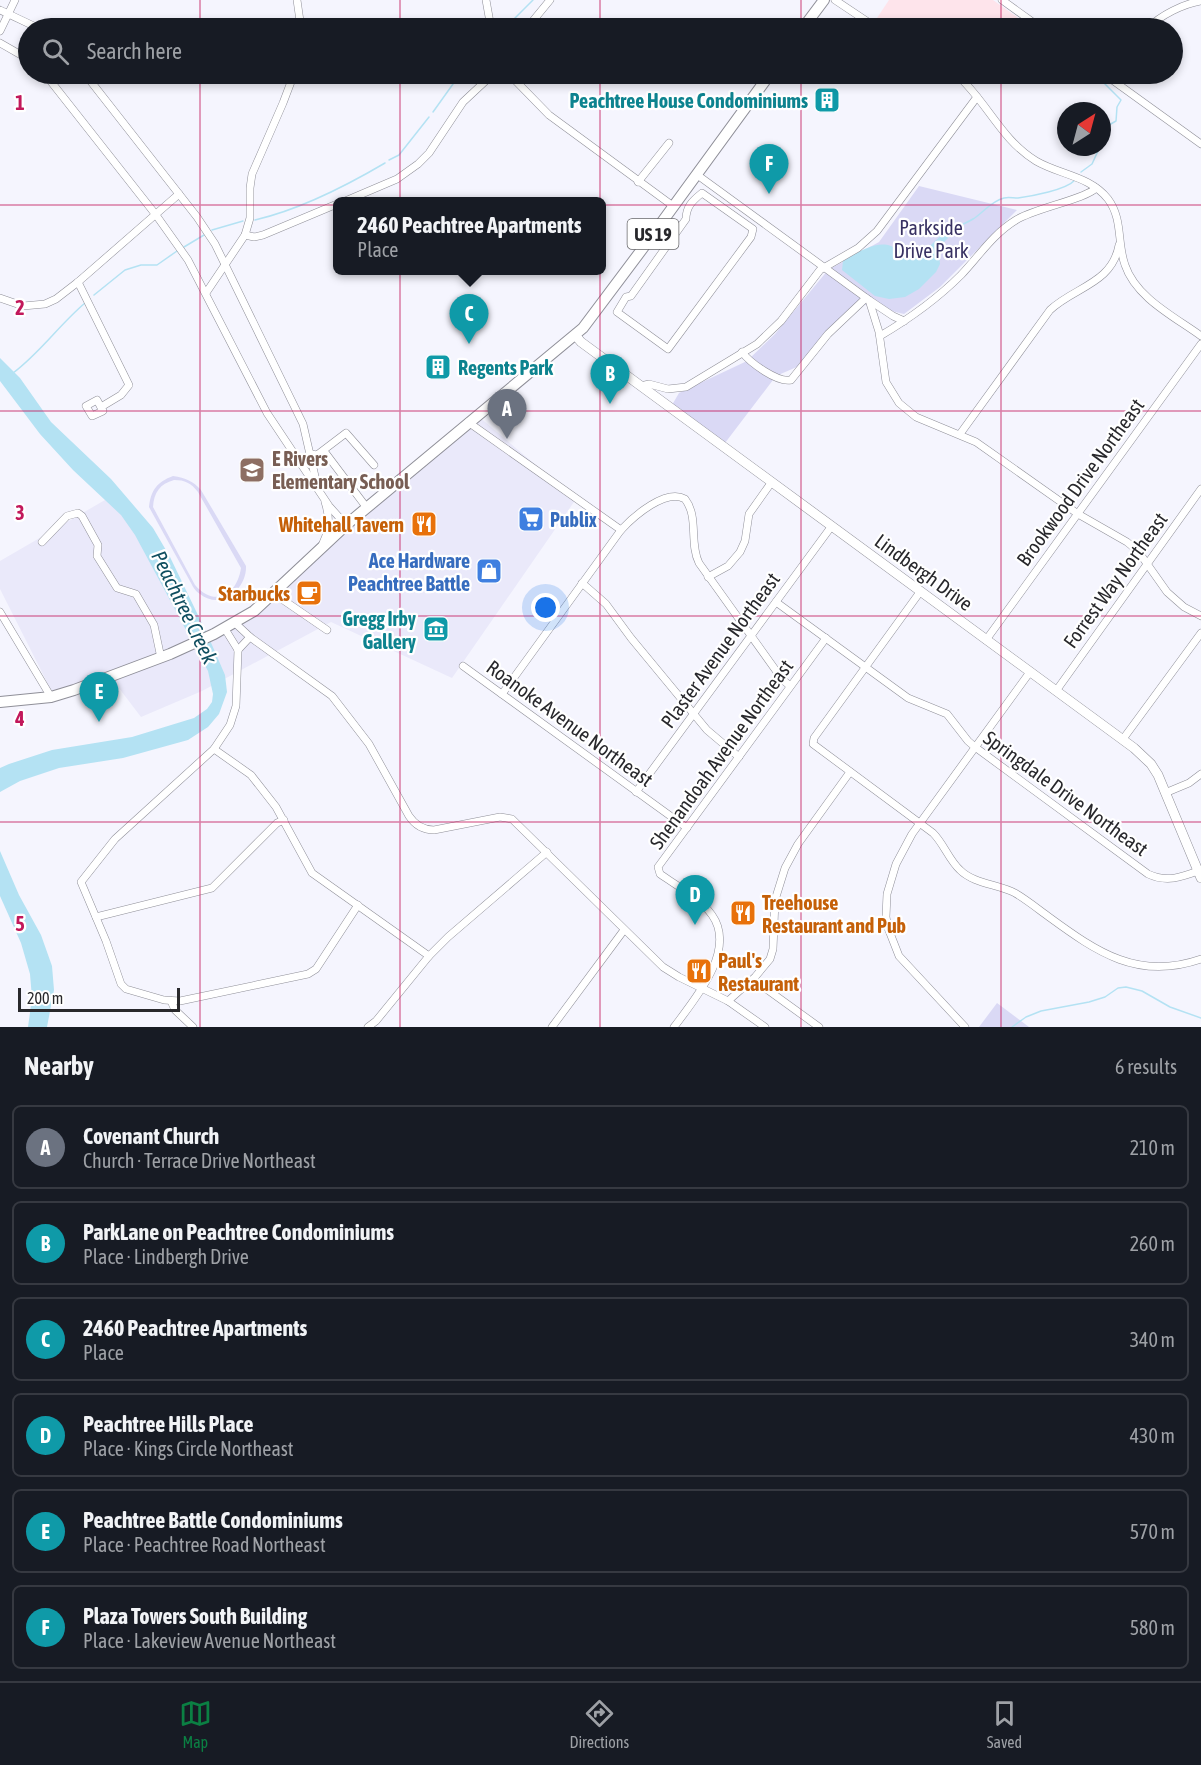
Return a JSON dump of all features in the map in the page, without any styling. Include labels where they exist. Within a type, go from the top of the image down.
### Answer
[{"type":"highway","points":[[810,18],[824,0]]},
{"type":"highway","name":"US 19","points":[[0,702],[51,697],[166,656],[230,626],[254,611],[346,525],[575,336],[616,285],[763,84]]},
{"type":"main road","name":"Lindbergh Drive","points":[[575,336],[771,483],[1123,739],[1151,764],[1200,873]]},
{"type":"street","points":[[0,30],[15,0]]},
{"type":"street","points":[[297,0],[300,18]]},
{"type":"street","points":[[486,0],[489,18]]},
{"type":"street","points":[[536,18],[550,0]]},
{"type":"street","points":[[835,0],[862,18]]},
{"type":"street","points":[[1002,0],[1027,18]]},
{"type":"street","points":[[1163,18],[1180,8],[1201,1]]},
{"type":"street","points":[[0,10],[19,18]]},
{"type":"street","points":[[0,43],[18,53]]},
{"type":"street","points":[[53,84],[156,215],[188,260],[264,407],[321,493],[346,525]]},
{"type":"street","points":[[93,84],[208,232],[225,262],[303,424],[329,521],[328,532],[320,550]]},
{"type":"street","points":[[206,293],[245,235],[250,218],[252,174],[291,84]]},
{"type":"street","points":[[353,197],[397,179],[418,164],[429,153],[463,102],[482,84]]},
{"type":"street","points":[[519,84],[549,115],[673,206]]},
{"type":"street","points":[[965,84],[1004,134],[1025,153],[1047,167],[1083,180],[1106,197],[1114,209],[1125,265],[1136,286],[1201,336]]},
{"type":"street","points":[[1117,84],[1201,144]]},
{"type":"street","points":[[641,386],[649,384],[668,389],[686,387],[757,344],[774,329],[816,274],[858,248],[878,231],[977,97]]},
{"type":"street","points":[[638,182],[669,143]]},
{"type":"street","points":[[696,174],[868,299],[904,321]]},
{"type":"street","points":[[880,336],[904,321],[948,287],[991,240],[1014,221],[1041,208],[1089,193],[1096,188]]},
{"type":"street","points":[[0,298],[13,304],[34,306],[56,298],[78,282],[179,194]]},
{"type":"street","points":[[702,194],[736,217],[753,229],[751,237],[668,349],[617,312],[686,219],[686,211],[693,200],[702,194]]},
{"type":"street","points":[[245,235],[254,237],[263,235],[333,206]]},
{"type":"street","points":[[736,217],[744,209]]},
{"type":"street","points":[[746,224],[754,216]]},
{"type":"street","points":[[960,434],[1050,310],[1064,298],[1095,282],[1107,272],[1115,258],[1120,238]]},
{"type":"street","points":[[78,282],[129,385],[121,395],[101,407]]},
{"type":"street","points":[[616,285],[631,296]]},
{"type":"street","points":[[868,299],[880,336],[886,382],[899,403],[916,417],[960,434],[992,452],[1078,514],[1127,542],[1138,551],[1173,599],[1201,616]]},
{"type":"street","points":[[742,352],[748,359],[778,379],[791,380],[828,334],[868,299]]},
{"type":"street","name":"Brookwood Drive Northeast","points":[[987,640],[1201,344]]},
{"type":"street","points":[[468,422],[621,530]]},
{"type":"street","points":[[311,454],[317,455],[324,451],[346,433],[374,465]]},
{"type":"street","points":[[324,451],[367,508]]},
{"type":"street","points":[[708,577],[728,566],[740,552],[745,541],[749,514],[771,483]]},
{"type":"street","name":"Forrest Way Northeast","points":[[1056,691],[1201,489]]},
{"type":"street","points":[[502,694],[621,530],[634,518],[672,495],[681,497],[690,508],[696,557],[708,577],[782,679],[790,686]]},
{"type":"street","points":[[42,542],[67,516],[78,513],[82,516],[98,545],[97,556],[117,588],[136,594],[153,625],[166,656]]},
{"type":"street","name":"Plaster Avenue Northeast","points":[[636,792],[831,526]]},
{"type":"street","points":[[582,583],[606,604],[631,638],[714,736],[739,756]]},
{"type":"street","points":[[920,592],[814,738],[813,744],[938,838],[965,875],[1015,893],[1098,951],[1123,962],[1154,966],[1201,960]]},
{"type":"street","points":[[273,593],[327,630]]},
{"type":"street","name":"Springdale Drive Northeast","points":[[776,602],[908,698],[947,714],[975,747],[1148,874],[1160,879],[1171,880],[1200,873]]},
{"type":"street","points":[[0,612],[51,697]]},
{"type":"street","points":[[230,626],[250,637],[332,696],[369,744],[416,825],[434,830],[507,817],[517,822],[663,967],[728,1001],[765,1027]]},
{"type":"street","points":[[230,626],[238,650],[237,690],[234,716],[226,734],[214,748],[115,838],[82,879],[82,885],[123,987],[156,999],[187,1000],[312,973],[358,905]]},
{"type":"street","points":[[1123,739],[1201,633]]},
{"type":"street","points":[[238,650],[250,637]]},
{"type":"street","name":"Shenandoah Avenue Northeast","points":[[702,988],[717,957],[720,937],[718,926],[705,906],[660,874],[658,867],[826,638]]},
{"type":"street","name":"Roanoke Avenue Northeast","points":[[463,666],[687,828]]},
{"type":"street","points":[[965,1027],[904,963],[894,947],[888,928],[886,905],[891,878],[905,846],[919,823],[1030,672]]},
{"type":"street","points":[[214,748],[251,775],[276,807],[312,873],[429,956]]},
{"type":"street","points":[[728,1001],[755,977],[770,959],[773,949],[775,900],[785,867],[798,844],[850,772]]},
{"type":"street","points":[[1165,794],[1189,783],[1201,774]]},
{"type":"street","points":[[96,917],[212,888],[277,823],[284,820]]},
{"type":"street","points":[[368,1027],[376,1021],[429,956],[448,937],[547,852]]},
{"type":"street","points":[[552,1027],[624,930]]},
{"type":"street","points":[[674,1027],[702,988]]},
{"type":"street","points":[[765,988],[819,1027]]},
{"type":"street","points":[[171,1001],[175,1010],[193,1027]]},
{"type":"shaded area","points":[[889,0],[993,0],[1018,18],[877,18]]},
{"type":"shaded area","points":[[478,416],[576,499],[452,678],[331,622],[202,691],[141,717],[109,675],[52,692],[0,589],[0,561],[117,493],[194,641],[221,629],[279,585]]},
{"type":"green space","name":"Parkside Drive Park","points":[[919,186],[1017,210],[940,287],[904,314],[857,303],[799,366],[776,376],[725,443],[672,405],[679,393],[747,361],[775,334],[828,270],[879,242]]},
{"type":"green space","points":[[173,476],[185,479],[201,490],[246,566],[242,582],[231,595],[224,599],[208,599],[196,591],[149,507],[156,487]],"holes":[[[178,480],[188,483],[198,492],[241,568],[235,585],[224,595],[210,596],[195,585],[153,507],[161,486]]]},
{"type":"green space","points":[[997,1003],[1029,1027],[979,1027]]},
{"type":"water","points":[[945,232],[950,236],[938,248],[940,264],[936,272],[919,289],[905,297],[889,299],[875,296],[842,270],[843,261],[866,248],[879,245],[891,246],[912,257],[924,251]]},
{"type":"water","name":"Peachtree Creek","points":[[0,358],[20,378],[51,422],[111,479],[153,528],[170,557],[209,638],[225,675],[227,692],[219,714],[208,727],[188,740],[123,758],[59,768],[20,781],[0,792],[0,768],[52,750],[132,737],[194,718],[207,709],[212,702],[213,694],[208,671],[135,535],[121,515],[73,470],[40,434],[0,381]]},
{"type":"water","points":[[0,851],[19,895],[41,935],[52,966],[54,990],[47,1027],[28,1027],[32,998],[30,974],[21,943],[0,896]]},
{"type":"waterway","points":[[515,18],[533,0]]},
{"type":"waterway","points":[[433,112],[453,84]]},
{"type":"waterway","points":[[1105,84],[1121,100],[1117,107],[1116,121],[1111,124]]},
{"type":"waterway","points":[[389,160],[399,155],[429,117]]},
{"type":"waterway","points":[[1081,172],[1092,164],[1096,156]]},
{"type":"waterway","points":[[255,220],[322,196],[385,163]]},
{"type":"waterway","points":[[949,233],[999,200],[1048,192],[1071,184],[1075,180]]},
{"type":"waterway","points":[[212,230],[243,221]]},
{"type":"waterway","points":[[184,247],[204,235]]},
{"type":"waterway","points":[[94,295],[125,270],[141,265],[157,265],[177,251]]},
{"type":"waterway","points":[[13,373],[85,303]]},
{"type":"waterway","points":[[1012,1027],[1026,1017],[1041,1011],[1089,1002],[1105,997],[1118,988],[1126,987],[1142,991],[1170,1007],[1201,1018]]},
{"type":"place","name":"Peachtree House Condominiums","points":[[827,100]]},
{"type":"place","name":"Plaza Towers South Building","points":[[769,194]]},
{"type":"place","name":"2460 Peachtree Apartments","points":[[469,344]]},
{"type":"place","name":"Regents Park","points":[[438,367]]},
{"type":"place","name":"ParkLane on Peachtree Condominiums","points":[[610,404]]},
{"type":"place","name":"Covenant Church","points":[[507,439]]},
{"type":"place","name":"E Rivers Elementary School","points":[[252,470]]},
{"type":"place","name":"Publix","points":[[531,519]]},
{"type":"place","name":"Whitehall Tavern","points":[[424,524]]},
{"type":"place","name":"Ace Hardware Peachtree Battle","points":[[489,571]]},
{"type":"place","name":"Starbucks","points":[[309,593]]},
{"type":"place","name":"Gregg Irby Gallery","points":[[436,629]]},
{"type":"place","name":"Peachtree Battle Condominiums","points":[[99,722]]},
{"type":"place","name":"Treehouse Restaurant and Pub","points":[[743,913]]},
{"type":"place","name":"Peachtree Hills Place","points":[[695,925]]},
{"type":"place","name":"Paul's Restaurant","points":[[699,971]]}]
